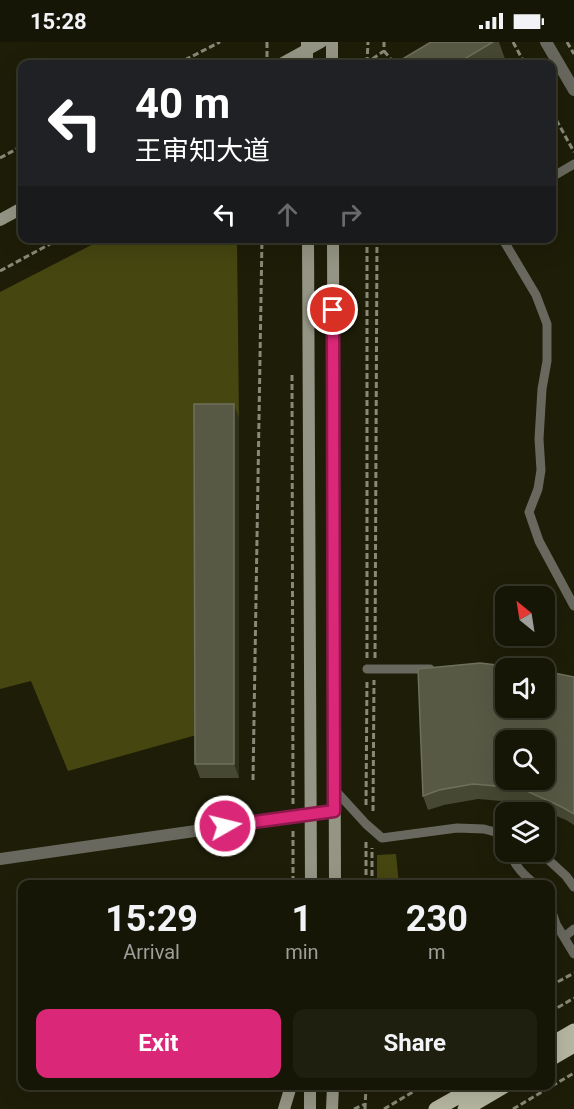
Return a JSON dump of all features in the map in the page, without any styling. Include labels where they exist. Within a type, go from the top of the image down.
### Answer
[{"type":"main road","points":[[286,60],[307,46],[321,42]]},
{"type":"main road","points":[[332,42],[333,60]]},
{"type":"main road","points":[[0,220],[18,209]]},
{"type":"main road","points":[[308,243],[311,880]]},
{"type":"main road","points":[[333,243],[334,880]]},
{"type":"main road","points":[[555,1042],[574,1031]]},
{"type":"main road","points":[[555,1056],[574,1045]]},
{"type":"main road","points":[[284,1109],[290,1090]]},
{"type":"main road","points":[[310,1090],[310,1109]]},
{"type":"main road","points":[[332,1109],[333,1090]]},
{"type":"main road","points":[[436,1109],[470,1090]]},
{"type":"main road","points":[[465,1109],[497,1090]]},
{"type":"street","points":[[546,42],[574,90]]},
{"type":"street","points":[[0,860],[334,811]]},
{"type":"lane","points":[[556,175],[574,164]]},
{"type":"lane","points":[[505,243],[536,295],[547,324],[547,361],[542,389],[539,439],[541,470],[538,489],[529,513],[539,541],[574,606]]},
{"type":"lane","points":[[371,669],[445,669]]},
{"type":"lane","points":[[334,789],[382,838],[457,828],[484,829],[495,832]]},
{"type":"lane","points":[[513,862],[530,880]]},
{"type":"lane","points":[[551,862],[574,887]]},
{"type":"lane","points":[[555,921],[574,954]]},
{"type":"lane","points":[[564,937],[574,929]]},
{"type":"path","points":[[185,60],[220,42]]},
{"type":"path","points":[[267,42],[268,60]]},
{"type":"path","points":[[367,60],[368,42]]},
{"type":"path","points":[[384,42],[384,51],[392,60]]},
{"type":"path","points":[[513,42],[523,60]]},
{"type":"path","points":[[567,42],[574,54]]},
{"type":"path","points":[[372,60],[384,51]]},
{"type":"path","points":[[556,119],[574,152]]},
{"type":"path","points":[[0,158],[18,148]]},
{"type":"path","points":[[0,270],[51,243]]},
{"type":"path","points":[[253,780],[262,243]]},
{"type":"path","points":[[367,243],[371,669],[369,827],[372,880]]},
{"type":"path","points":[[366,880],[369,827],[377,243]]},
{"type":"path","points":[[292,368],[293,880]]},
{"type":"path","points":[[555,983],[574,973]]},
{"type":"path","points":[[555,1009],[574,998]]},
{"type":"path","points":[[555,1084],[574,1073]]},
{"type":"path","points":[[365,1109],[366,1090]]},
{"type":"path","points":[[384,1109],[416,1090]]},
{"type":"path","points":[[513,1109],[545,1090]]},
{"type":"path","points":[[354,1109],[365,1104]]},
{"type":"shaded area","points":[[95,243],[237,243],[239,418],[200,418],[200,734],[68,771],[31,681],[0,689],[0,292]]},
{"type":"shaded area","points":[[396,854],[399,880],[377,880],[377,855]]},
{"type":"building","points":[[431,42],[493,42],[463,60],[401,60]]},
{"type":"building","points":[[194,404],[234,404],[234,764],[195,764]]},
{"type":"building","points":[[480,663],[495,665],[495,718],[555,718],[555,673],[574,677],[574,814],[555,802],[524,790],[555,790],[555,730],[495,730],[495,786],[473,784],[439,790],[423,796],[418,669]]},
{"type":"route","points":[[225,826],[334,811],[333,310]]}]
